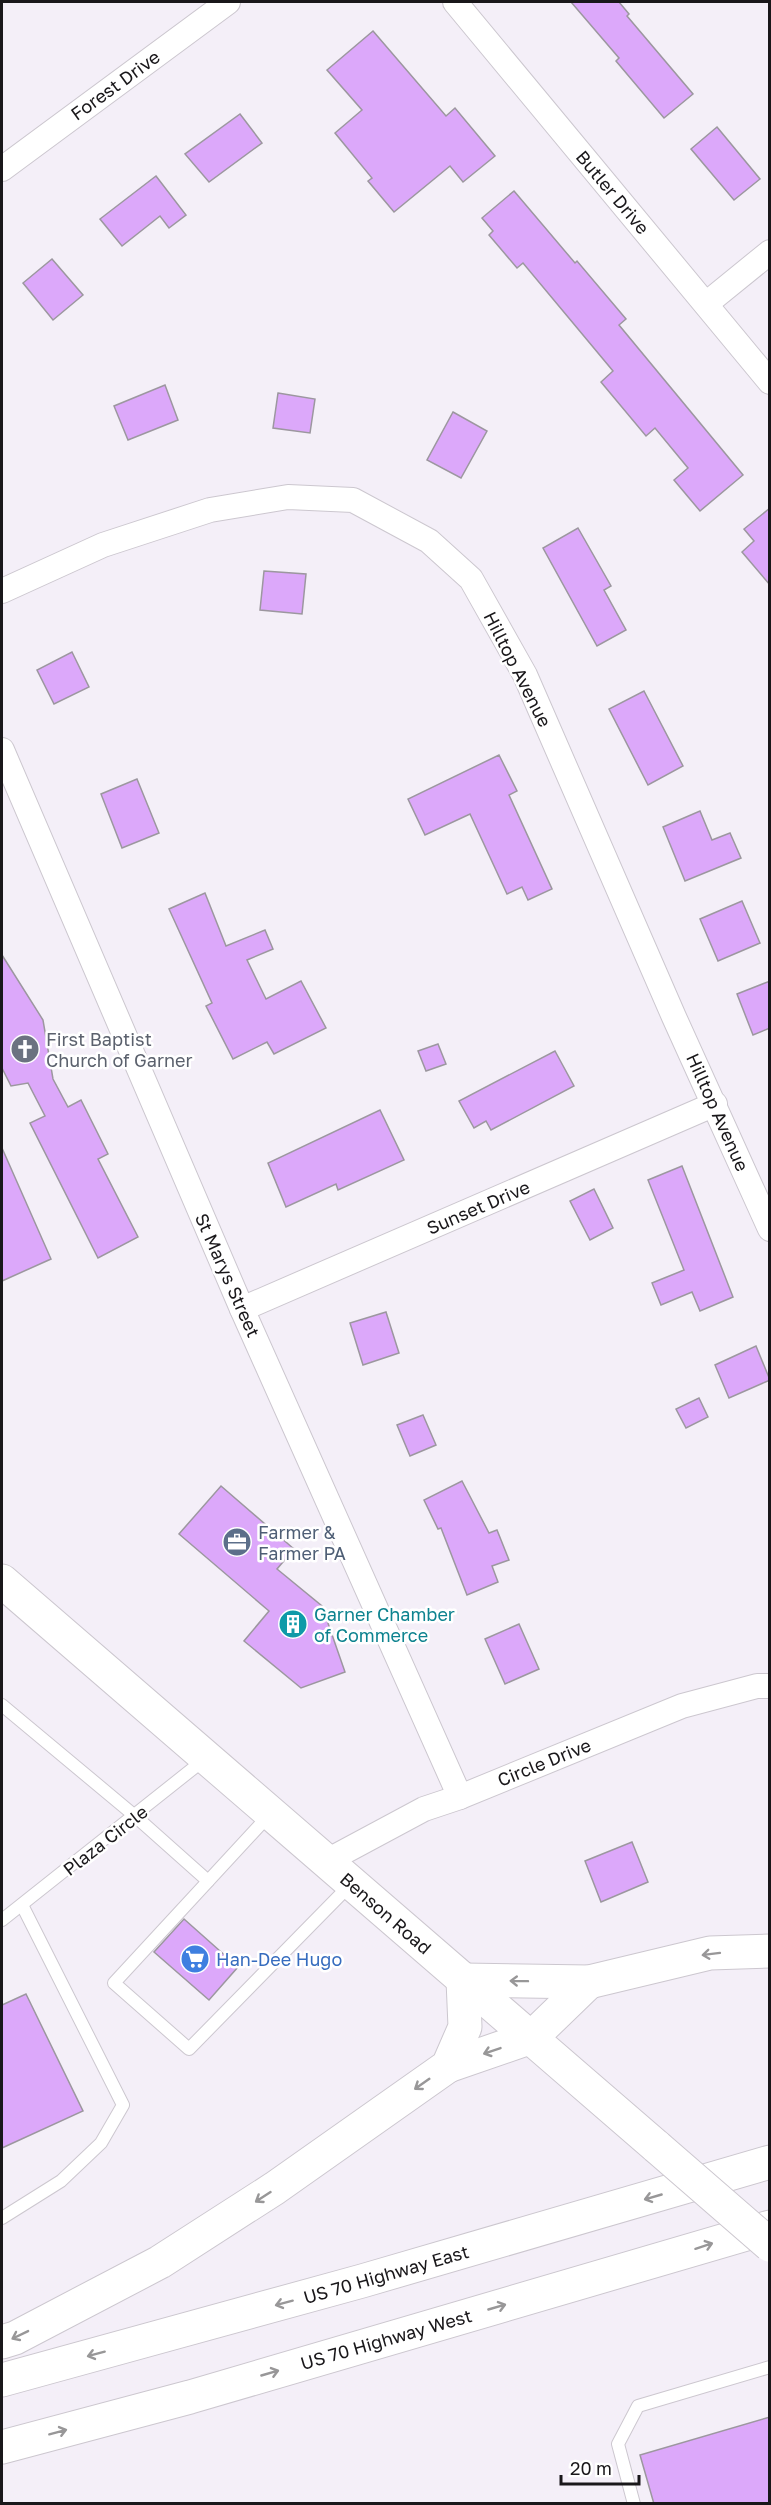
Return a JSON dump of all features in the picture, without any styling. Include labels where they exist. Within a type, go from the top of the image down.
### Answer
[{"type":"main road","name":"Benson Road","points":[[2,1581],[770,2245]]},
{"type":"main road","points":[[448,2066],[465,2027],[463,1980],[589,1982],[710,1953],[770,1951]]},
{"type":"main road","points":[[2,2342],[15,2338],[160,2262],[275,2188],[448,2066],[532,2037],[589,1982]]},
{"type":"main road","name":"US 70 Highway East","points":[[2,2380],[362,2281],[770,2162]]},
{"type":"main road","name":"US 70 Highway West","points":[[2,2447],[190,2397],[770,2227]]},
{"type":"street","name":"Forest Drive","points":[[2,169],[228,2]]},
{"type":"street","name":"Butler Drive","points":[[455,2],[770,382]]},
{"type":"street","points":[[706,304],[770,252]]},
{"type":"street","name":"Hilltop Avenue","points":[[2,591],[103,545],[210,510],[288,497],[353,500],[429,541],[471,579],[525,675],[674,1017],[770,1229]]},
{"type":"street","name":"St Marys Street","points":[[2,750],[242,1309],[460,1797]]},
{"type":"street","name":"Sunset Drive","points":[[242,1309],[715,1104]]},
{"type":"street","name":"Circle Drive","points":[[327,1861],[424,1809],[460,1797],[682,1706],[757,1686],[770,1686]]},
{"type":"lane","points":[[2,1705],[135,1816],[208,1881]]},
{"type":"lane","name":"Plaza Circle","points":[[2,1920],[207,1758]]},
{"type":"lane","points":[[271,1813],[114,1983],[189,2049],[352,1884]]},
{"type":"lane","points":[[2,2218],[61,2181],[100,2143],[123,2105],[22,1905]]},
{"type":"lane","points":[[634,2504],[618,2444],[638,2406],[770,2367]]},
{"type":"building","points":[[571,2],[619,2],[629,14],[627,16],[693,94],[664,118],[616,61],[619,58]]},
{"type":"building","points":[[373,31],[446,116],[455,108],[495,156],[463,182],[450,166],[394,212],[368,181],[372,178],[335,133],[362,110],[327,70]]},
{"type":"building","points":[[240,114],[262,143],[209,182],[185,154]]},
{"type":"building","points":[[717,127],[760,179],[734,200],[691,149]]},
{"type":"building","points":[[156,176],[186,215],[169,228],[160,216],[122,246],[100,219]]},
{"type":"building","points":[[514,191],[626,319],[619,325],[743,475],[700,511],[674,480],[688,468],[655,428],[646,436],[601,382],[613,371],[523,263],[517,268],[489,235],[493,231],[482,218]]},
{"type":"building","points":[[52,259],[83,295],[53,320],[23,283]]},
{"type":"building","points":[[165,385],[178,420],[128,440],[114,406]]},
{"type":"building","points":[[278,393],[315,399],[310,433],[273,428]]},
{"type":"building","points":[[453,412],[487,431],[461,478],[427,460]]},
{"type":"building","points":[[770,508],[770,585],[742,552],[754,541],[744,529]]},
{"type":"building","points":[[578,528],[611,586],[604,590],[626,630],[597,646],[543,548]]},
{"type":"building","points":[[264,571],[306,574],[302,614],[260,610]]},
{"type":"building","points":[[72,652],[89,687],[54,704],[37,670]]},
{"type":"building","points":[[644,691],[683,766],[648,785],[609,709]]},
{"type":"building","points":[[499,755],[517,791],[509,795],[552,889],[528,900],[522,887],[507,894],[470,814],[425,835],[408,799]]},
{"type":"building","points":[[137,779],[159,833],[122,848],[101,794]]},
{"type":"building","points":[[700,811],[712,840],[730,833],[741,858],[685,881],[663,827]]},
{"type":"building","points":[[205,893],[226,946],[265,930],[273,949],[247,960],[266,999],[301,981],[326,1028],[274,1054],[267,1042],[233,1059],[206,1006],[212,1003],[169,909]]},
{"type":"building","points":[[742,901],[760,943],[718,961],[700,919]]},
{"type":"building","points":[[2,955],[43,1020],[53,1079],[68,1107],[81,1100],[108,1154],[98,1159],[138,1237],[98,1258],[30,1123],[45,1116],[28,1083],[11,1086],[2,1068]]},
{"type":"building","points":[[770,981],[770,1028],[753,1035],[737,994]]},
{"type":"building","points":[[438,1044],[446,1064],[426,1071],[418,1051]]},
{"type":"building","points":[[555,1051],[574,1086],[491,1130],[486,1121],[474,1128],[459,1101]]},
{"type":"building","points":[[380,1110],[404,1160],[338,1190],[336,1184],[286,1207],[268,1163]]},
{"type":"building","points":[[2,1148],[51,1259],[2,1281]]},
{"type":"building","points":[[682,1166],[733,1297],[700,1311],[692,1292],[661,1305],[652,1283],[684,1270],[648,1180]]},
{"type":"building","points":[[594,1189],[613,1228],[590,1240],[570,1201]]},
{"type":"building","points":[[386,1312],[399,1353],[363,1365],[350,1323]]},
{"type":"building","points":[[756,1346],[770,1380],[729,1398],[715,1365]]},
{"type":"building","points":[[699,1398],[708,1417],[686,1428],[676,1409]]},
{"type":"building","points":[[423,1415],[436,1445],[410,1456],[397,1425]]},
{"type":"building","points":[[462,1481],[489,1533],[497,1530],[509,1560],[492,1566],[498,1582],[467,1595],[441,1528],[438,1529],[424,1500]]},
{"type":"building","points":[[221,1486],[294,1549],[277,1569],[322,1606],[345,1672],[301,1688],[244,1641],[269,1611],[179,1534]]},
{"type":"building","points":[[519,1624],[539,1669],[505,1684],[485,1639]]},
{"type":"building","points":[[632,1842],[648,1882],[601,1902],[585,1861]]},
{"type":"building","name":"Han-Dee Hugo","points":[[184,1919],[238,1967],[209,2000],[154,1952]]},
{"type":"building","points":[[26,1994],[83,2111],[2,2148],[2,2005]]},
{"type":"building","points":[[770,2417],[770,2504],[654,2504],[640,2455]]},
{"type":"place","name":"First Baptist Church of Garner","points":[[25,1049]]},
{"type":"place","name":"Farmer & Farmer PA","points":[[237,1542]]},
{"type":"place","name":"Garner Chamber of Commerce","points":[[293,1624]]},
{"type":"place","name":"Han-Dee Hugo","points":[[195,1959]]}]
